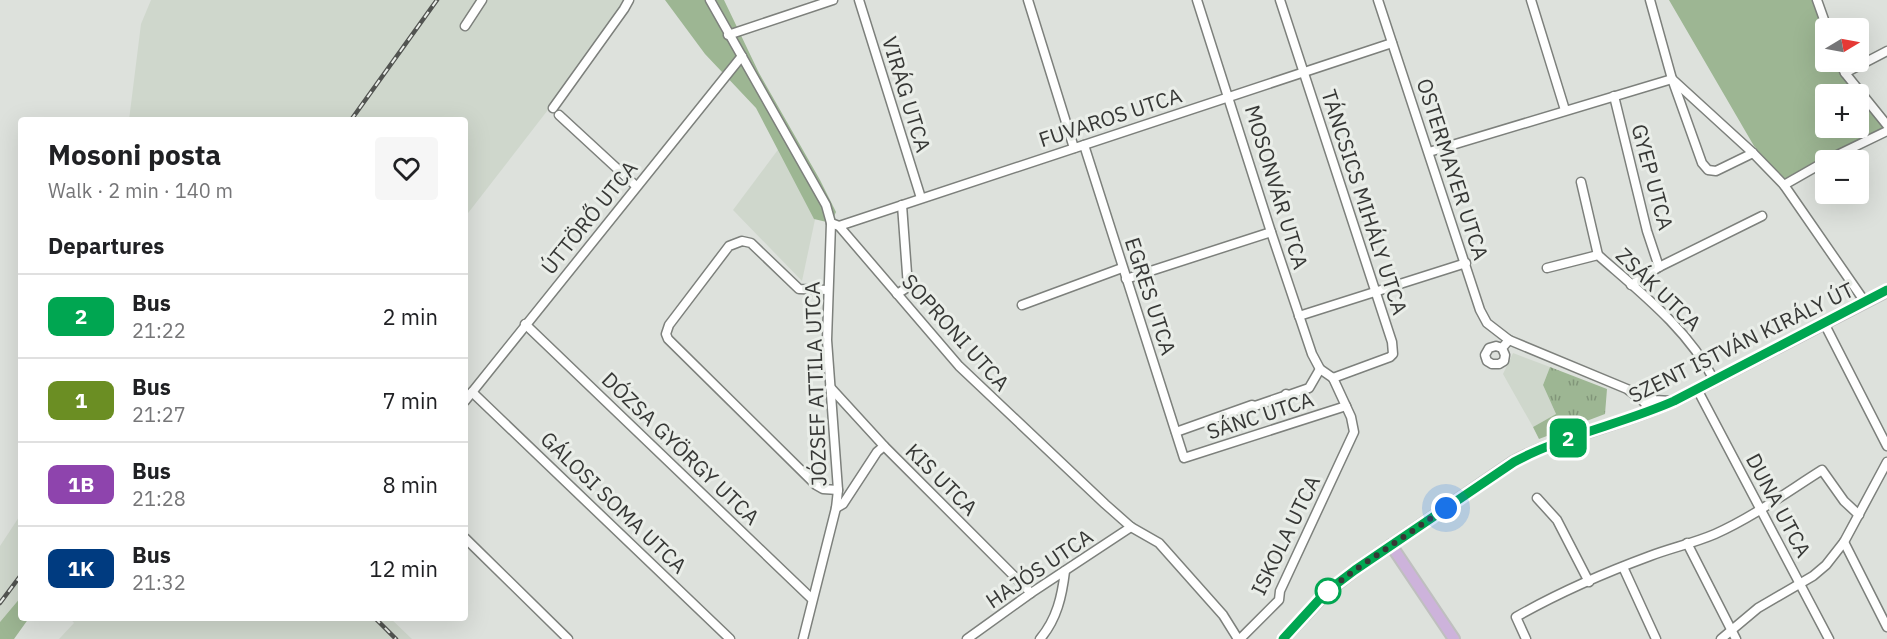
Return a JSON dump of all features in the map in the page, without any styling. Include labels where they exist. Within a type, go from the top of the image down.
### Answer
[{"type":"main road","name":"SZENT ISTVÁN KIRÁLY ÚT","points":[[1282,639],[1326,592],[1481,483],[1541,447],[1652,411],[1887,291]]},
{"type":"main road","points":[[1391,545],[1454,639]]},
{"type":"street","points":[[465,26],[482,0]]},
{"type":"street","points":[[629,0],[556,112],[636,186]]},
{"type":"street","name":"SOPRONI UTCA","points":[[710,0],[826,205],[835,225],[959,366],[1131,527],[1159,543],[1223,615],[1239,639]]},
{"type":"street","points":[[728,35],[833,0]]},
{"type":"street","name":"VIRÁG UTCA","points":[[859,0],[921,198]]},
{"type":"street","points":[[1028,0],[1074,148]]},
{"type":"street","name":"MOSONVÁR UTCA","points":[[1197,0],[1270,232],[1312,354],[1320,369]]},
{"type":"street","name":"TÁNCSICS MIHÁLY UTCA","points":[[1280,0],[1392,342],[1393,354],[1390,357],[1334,378]]},
{"type":"street","name":"OSTERMAYER UTCA","points":[[1378,0],[1480,310],[1487,323],[1509,339],[1634,394]]},
{"type":"street","points":[[1531,0],[1565,110]]},
{"type":"street","points":[[1650,0],[1672,79],[1702,163],[1708,170],[1716,171],[1753,153]]},
{"type":"street","points":[[1817,0],[1823,18]]},
{"type":"street","name":"FUVAROS UTCA","points":[[835,225],[1392,43]]},
{"type":"street","points":[[1887,51],[1845,73],[1887,125]]},
{"type":"street","name":"ÚTTÖRŐ UTCA","points":[[468,397],[742,56]]},
{"type":"street","points":[[1429,152],[1672,79]]},
{"type":"street","points":[[1672,79],[1753,153],[1784,185],[1865,302]]},
{"type":"street","name":"GYEP UTCA","points":[[1614,96],[1641,209],[1659,267]]},
{"type":"street","points":[[1848,150],[1887,131]]},
{"type":"street","name":"EGRES UTCA","points":[[1084,145],[1184,458]]},
{"type":"street","points":[[1784,185],[1815,167]]},
{"type":"street","name":"ZSÁK UTCA","points":[[1581,182],[1598,255],[1632,285],[1689,342],[1702,358],[1714,380]]},
{"type":"street","points":[[897,294],[908,287],[902,205]]},
{"type":"street","points":[[1632,285],[1659,267],[1762,216]]},
{"type":"street","name":"JÓZSEF ATTILA UTCA","points":[[803,639],[836,508],[838,490],[827,340],[828,290],[835,225]]},
{"type":"street","points":[[1126,279],[1270,232]]},
{"type":"street","points":[[828,290],[799,289],[751,243],[742,241],[729,246],[669,325],[666,334],[668,339],[816,485],[823,489],[838,490]]},
{"type":"street","name":"ZSÁK UTCA","points":[[1547,268],[1598,255]]},
{"type":"street","points":[[1299,316],[1466,263]]},
{"type":"street","points":[[1022,305],[1122,268]]},
{"type":"street","points":[[1824,323],[1887,446]]},
{"type":"street","name":"DÓZSA GYÖRGY UTCA","points":[[525,324],[812,599]]},
{"type":"street","points":[[1502,348],[1509,339]]},
{"type":"street","points":[[1496,346],[1502,348],[1505,355],[1504,361],[1492,364],[1487,361],[1485,355],[1489,348],[1496,346]]},
{"type":"street","points":[[1176,432],[1309,388],[1320,369],[1334,378]]},
{"type":"street","name":"ISKOLA UTCA","points":[[1239,639],[1278,600],[1280,591],[1354,432],[1334,378]]},
{"type":"street","name":"KIS UTCA","points":[[830,387],[884,446],[1031,593]]},
{"type":"street","name":"DUNA UTCA","points":[[1697,388],[1829,639]]},
{"type":"street","name":"GÁLOSI SOMA UTCA","points":[[472,392],[730,639]]},
{"type":"street","points":[[1634,394],[1655,400],[1674,401]]},
{"type":"street","points":[[1634,394],[1652,411]]},
{"type":"street","name":"SÁNC UTCA","points":[[1184,458],[1346,406]]},
{"type":"street","name":"JÓZSEF ATTILA UTCA","points":[[836,508],[843,504],[877,452],[884,446]]},
{"type":"street","points":[[1721,639],[1758,609],[1801,584],[1826,566],[1844,542],[1887,462]]},
{"type":"street","points":[[1526,639],[1516,617],[1623,567],[1715,534],[1822,470],[1844,501],[1858,515]]},
{"type":"street","points":[[1537,498],[1557,520],[1589,582]]},
{"type":"street","name":"HAJÓS UTCA","points":[[967,639],[1031,593],[1131,527]]},
{"type":"street","points":[[468,541],[568,639]]},
{"type":"street","points":[[1844,542],[1887,627]]},
{"type":"street","points":[[1687,543],[1736,639]]},
{"type":"street","points":[[1623,567],[1656,639]]},
{"type":"street","points":[[1040,639],[1049,629],[1061,600],[1065,571]]},
{"type":"shaded area","points":[[151,0],[633,0],[468,213],[468,117],[129,117],[141,24]]},
{"type":"shaded area","points":[[780,147],[817,210],[802,281],[733,210]]},
{"type":"shaded area","points":[[1513,353],[1550,367],[1543,385],[1556,414],[1533,427],[1503,374]]},
{"type":"shaded area","points":[[18,519],[18,601],[0,622],[0,546]]},
{"type":"shaded area","points":[[72,621],[393,621],[412,639],[59,639],[74,623]]},
{"type":"green space","points":[[665,0],[724,0],[759,73],[836,212],[831,223],[814,219],[756,108],[705,54]]},
{"type":"green space","points":[[1669,0],[1812,0],[1818,18],[1815,18],[1815,72],[1843,72],[1851,84],[1815,84],[1815,138],[1869,138],[1846,150],[1815,150],[1815,166],[1785,182],[1754,146]]},
{"type":"green space","points":[[1869,108],[1886,129],[1869,138]]},
{"type":"green space","points":[[1550,367],[1607,389],[1605,414],[1539,439],[1533,427],[1556,414],[1543,385]]},
{"type":"green space","points":[[18,601],[18,621],[27,621],[14,639],[0,639],[0,622]]},
{"type":"railway","points":[[353,117],[437,0]]},
{"type":"railway","points":[[0,603],[18,579]]},
{"type":"railway","points":[[378,621],[396,639]]},
{"type":"bus line","name":"2","points":[[1283,639],[1326,592],[1514,462],[1541,447],[1652,411],[1674,401],[1887,290]]},
{"type":"route","points":[[1328,591],[1326,592],[1446,508]]}]
